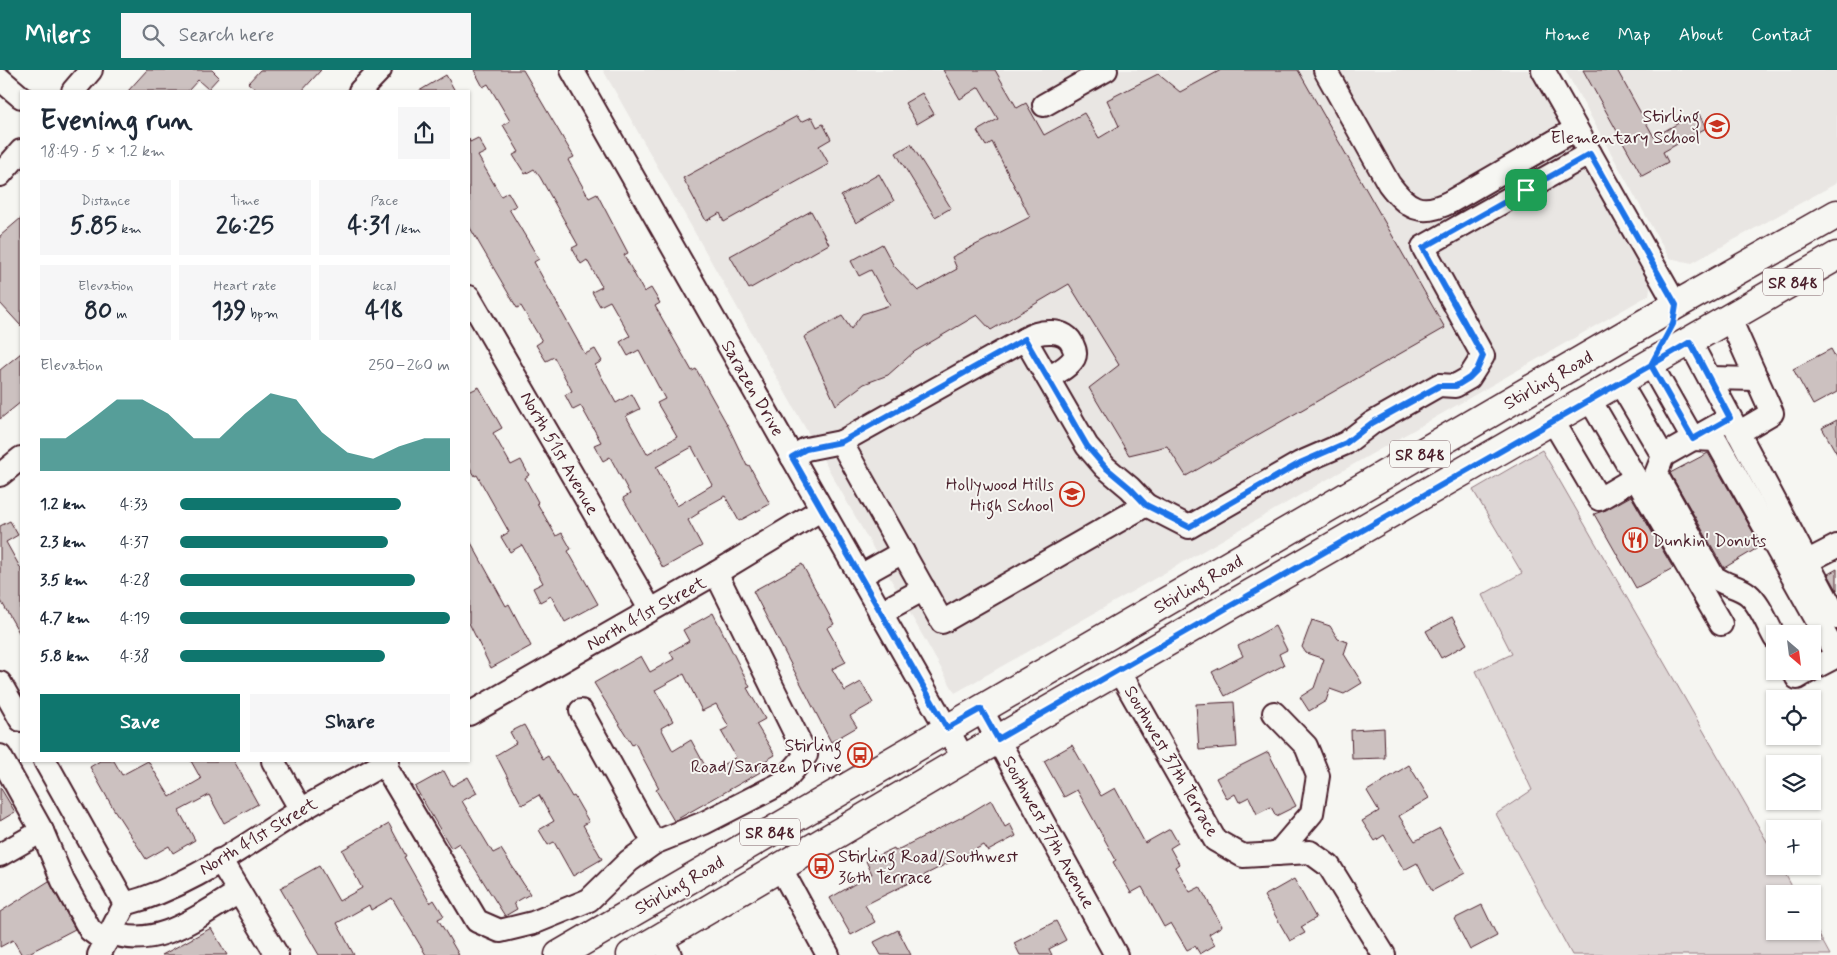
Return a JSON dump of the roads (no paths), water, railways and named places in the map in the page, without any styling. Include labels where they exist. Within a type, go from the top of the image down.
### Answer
[{"type":"main road","name":"Stirling Road","points":[[559,955],[1676,305],[1837,214]]},
{"type":"main road","name":"Stirling Road","points":[[631,955],[665,946],[780,867],[998,739],[1836,260]]},
{"type":"main road","points":[[1651,365],[1673,324],[1676,305]]},
{"type":"street","points":[[74,90],[91,70]]},
{"type":"street","points":[[361,90],[380,70]]},
{"type":"street","name":"Sarazen Drive","points":[[572,70],[964,759]]},
{"type":"street","points":[[1044,105],[1106,70]]},
{"type":"street","points":[[1325,70],[1389,184],[1401,200],[1416,208],[1427,210],[1443,206],[1576,129]]},
{"type":"street","points":[[1543,70],[1676,305]]},
{"type":"street","points":[[0,79],[20,96]]},
{"type":"street","points":[[0,175],[20,152]]},
{"type":"street","points":[[1025,339],[1087,446],[1105,467],[1130,488],[1146,505],[1189,527],[1300,463],[1346,443],[1372,423],[1439,386],[1456,386],[1469,378],[1477,370],[1483,356],[1423,248],[1590,154]]},
{"type":"street","name":"North 51st Avenue","points":[[470,299],[650,609]]},
{"type":"street","points":[[1730,319],[1772,413],[1693,439],[1663,456],[1656,469],[1658,480],[1713,576],[1748,594],[1754,600],[1768,625]]},
{"type":"street","points":[[792,457],[806,449],[841,442],[1025,339],[1042,332],[1064,334],[1072,341],[1075,351],[1074,359],[1048,378]]},
{"type":"street","points":[[1690,342],[1837,618]]},
{"type":"street","points":[[1651,365],[1693,439]]},
{"type":"street","points":[[1710,378],[1757,379]]},
{"type":"street","points":[[1620,383],[1663,456]]},
{"type":"street","points":[[1590,400],[1721,624]]},
{"type":"street","points":[[1553,421],[1599,499],[1635,478]]},
{"type":"street","points":[[1693,439],[1716,440],[1820,625]]},
{"type":"street","points":[[841,442],[942,622],[1146,505]]},
{"type":"street","points":[[0,475],[20,459]]},
{"type":"street","name":"North 41st Street","points":[[470,709],[716,573],[822,509]]},
{"type":"street","points":[[1806,562],[1837,546]]},
{"type":"street","points":[[860,576],[903,552]]},
{"type":"street","points":[[386,763],[477,921],[500,931],[532,923],[589,900],[629,861],[654,844],[704,823],[782,783],[806,755],[716,573]]},
{"type":"street","points":[[880,613],[924,589]]},
{"type":"street","points":[[1821,627],[1837,656],[1821,664]]},
{"type":"street","name":"Southwest 37th Terrace","points":[[1118,669],[1215,840],[1244,856],[1310,852],[1329,866],[1384,955]]},
{"type":"street","points":[[0,683],[20,718]]},
{"type":"street","name":"Southwest 37th Avenue","points":[[981,709],[1116,955]]},
{"type":"street","points":[[581,711],[654,844]]},
{"type":"street","points":[[1274,713],[1306,746],[1318,776],[1312,813],[1278,854]]},
{"type":"street","points":[[0,756],[42,831],[63,881],[90,930],[105,943]]},
{"type":"street","points":[[45,762],[125,904],[105,943]]},
{"type":"street","points":[[274,762],[301,810]]},
{"type":"street","name":"North 41st Street","points":[[125,904],[152,897],[220,860],[301,810],[386,763]]},
{"type":"street","points":[[0,855],[42,831]]},
{"type":"street","points":[[220,860],[277,955]]},
{"type":"street","points":[[780,867],[828,955]]},
{"type":"street","points":[[105,943],[124,938],[146,938],[164,934],[239,892]]},
{"type":"place","name":"Stirling Elementary School","points":[[1717,126]]},
{"type":"place","name":"Hollywood Hills High School","points":[[1072,494]]},
{"type":"place","name":"Dunkin' Donuts","points":[[1635,540]]},
{"type":"place","name":"Stirling Road/Sarazen Drive","points":[[860,755]]},
{"type":"place","name":"Stirling Road/Southwest 36th Terrace","points":[[821,866]]}]
